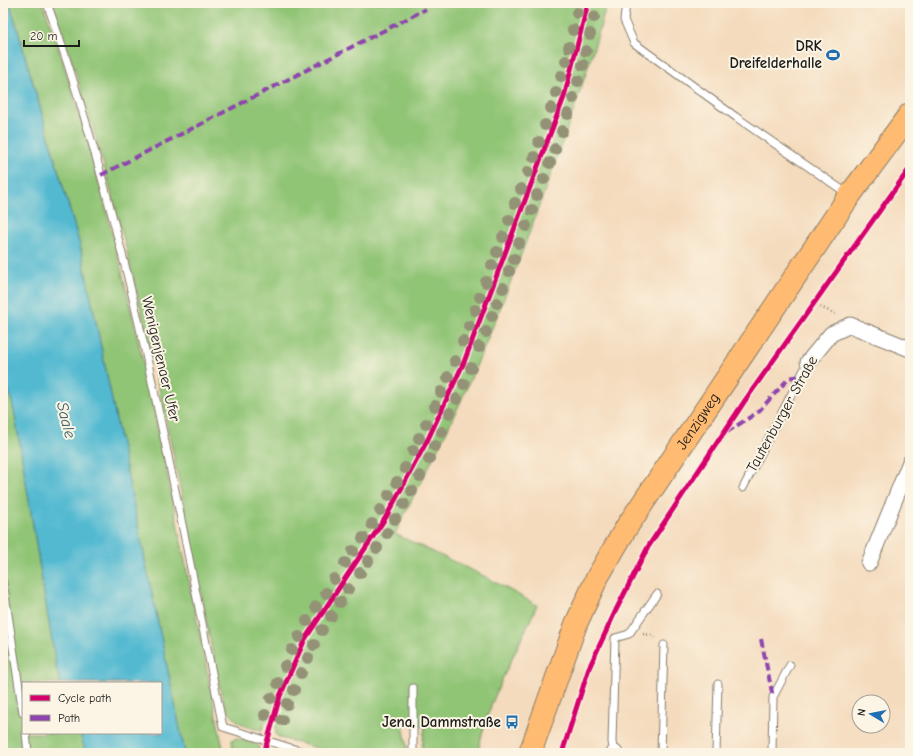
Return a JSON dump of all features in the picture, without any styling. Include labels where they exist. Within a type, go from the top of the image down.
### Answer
[{"type":"main road","name":"Jenzigweg","points":[[530,753],[576,624],[597,578],[626,528],[850,195],[910,114]]},
{"type":"street","name":"Tautenburger Straße","points":[[808,362],[831,334],[850,326],[910,349]]},
{"type":"street","points":[[869,562],[910,462]]},
{"type":"lane","name":"Wenigenjenaer Ufer","points":[[47,3],[98,161],[129,278],[157,400],[223,727],[307,753]]},
{"type":"lane","points":[[626,3],[624,20],[634,43],[736,117],[850,195]]},
{"type":"lane","name":"Tautenburger Straße","points":[[743,488],[808,362]]},
{"type":"lane","points":[[3,582],[22,706]]},
{"type":"lane","points":[[615,753],[612,742],[615,638],[628,634],[657,594]]},
{"type":"lane","points":[[661,753],[664,645]]},
{"type":"lane","points":[[772,753],[773,697],[790,665]]},
{"type":"lane","points":[[716,753],[718,684]]},
{"type":"lane","points":[[413,688],[413,753]]},
{"type":"lane","points":[[26,734],[28,753]]},
{"type":"path","points":[[628,634],[651,635],[664,645]]},
{"type":"green space","points":[[10,3],[43,3],[73,95],[100,187],[146,375],[224,753],[185,753],[80,245]]},
{"type":"green space","points":[[52,3],[607,3],[585,77],[533,223],[505,296],[456,412],[395,534],[484,576],[537,605],[495,696],[482,733],[478,753],[421,753],[425,726],[403,724],[408,753],[335,753],[280,738],[276,735],[275,724],[266,721],[262,730],[249,727],[240,723],[232,716],[227,708],[217,677],[165,415],[126,248],[104,166]]},
{"type":"green space","points":[[3,367],[15,415],[57,672],[61,682],[22,682],[22,734],[80,734],[86,753],[3,753]]},
{"type":"green space","points":[[236,738],[256,744],[259,747],[259,753],[233,753],[232,740]]},
{"type":"water","name":"Saale","points":[[3,3],[10,4],[80,245],[185,753],[86,753],[80,734],[162,734],[162,682],[61,682],[57,672],[15,415],[3,367]]},
{"type":"marked path","points":[[101,175],[426,9]]},
{"type":"marked path","points":[[727,432],[758,412],[789,378],[800,376]]},
{"type":"marked path","points":[[761,639],[773,697]]},
{"type":"cycle path","points":[[264,753],[280,696],[305,639],[386,517],[428,439],[464,362],[564,97],[588,3]]},
{"type":"cycle path","points":[[562,753],[589,668],[648,547],[746,399],[910,168]]},
{"type":"place","name":"DRK Dreifelderhalle","points":[[833,55]]},
{"type":"place","name":"Jena, Dammstraße","points":[[512,722]]}]
